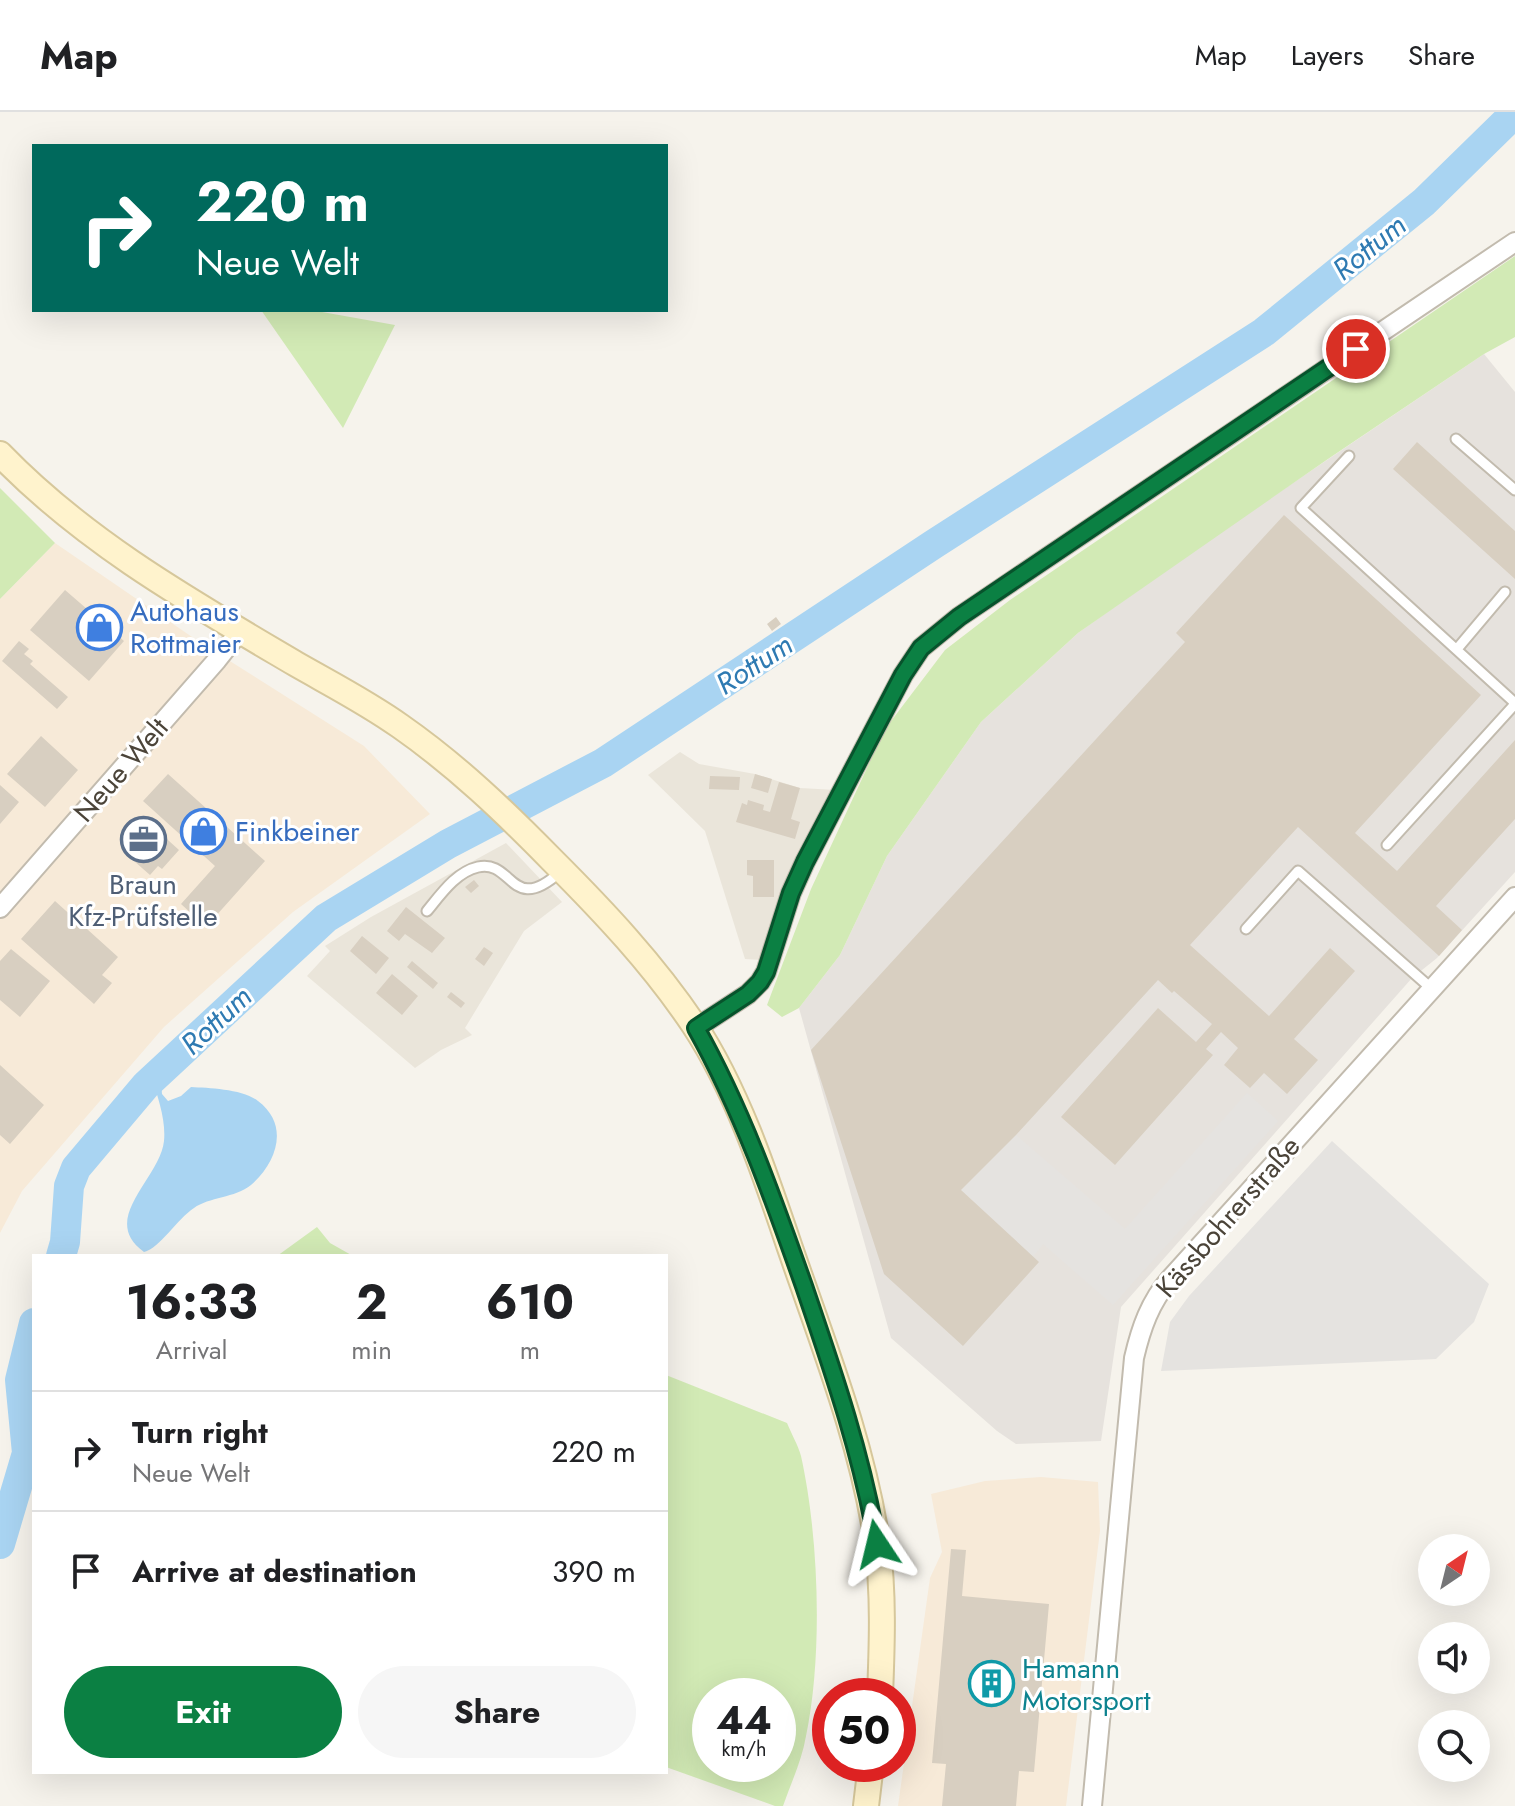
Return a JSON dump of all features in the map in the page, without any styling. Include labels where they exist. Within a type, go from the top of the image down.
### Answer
[{"type":"main road","points":[[0,454],[59,509],[115,552],[187,600],[398,724],[482,792],[626,936],[696,1028],[735,1104],[769,1185],[853,1436],[871,1506],[881,1583],[880,1678]]},
{"type":"main road","points":[[866,1806],[869,1782]]},
{"type":"street","points":[[696,1028],[748,994],[766,972],[791,893],[805,862],[903,675],[921,648],[959,617],[1515,242]]},
{"type":"street","name":"Neue Welt","points":[[0,908],[240,631]]},
{"type":"street","name":"Kässbohrerstraße","points":[[1092,1806],[1133,1371],[1140,1333],[1148,1313],[1158,1293],[1515,897]]},
{"type":"lane","points":[[1456,439],[1515,490]]},
{"type":"lane","points":[[1349,456],[1301,508],[1515,703],[1387,845]]},
{"type":"lane","points":[[1457,649],[1505,592]]},
{"type":"lane","points":[[427,911],[453,880],[476,867],[495,870],[522,888],[533,890],[544,886],[562,870]]},
{"type":"lane","points":[[1246,929],[1298,871],[1432,989]]},
{"type":"shaded area","points":[[1484,354],[1515,392],[1515,872],[1437,958],[1412,978],[1121,1307],[1101,1441],[1016,1444],[891,1338],[799,1008],[840,955],[887,856],[981,722],[1078,633],[1210,539]]},
{"type":"shaded area","points":[[55,543],[195,639],[364,746],[430,814],[293,912],[164,1027],[22,1191],[0,1233],[0,599]]},
{"type":"shaded area","points":[[680,752],[699,764],[755,774],[800,788],[836,790],[762,960],[745,959],[705,831],[648,775]]},
{"type":"shaded area","points":[[506,843],[562,902],[524,931],[465,1028],[472,1035],[441,1050],[415,1068],[307,976],[330,951],[325,946],[371,917]]},
{"type":"shaded area","points":[[1247,1093],[1278,1121],[1113,1305],[1043,1244],[1033,1257],[961,1190],[1016,1135],[1125,1229]]},
{"type":"shaded area","points":[[1332,1141],[1489,1284],[1474,1322],[1436,1359],[1161,1371],[1170,1322],[1189,1296]]},
{"type":"shaded area","name":"Hamann Motorsport","points":[[1041,1477],[1098,1482],[1100,1531],[1066,1806],[898,1806],[901,1782],[916,1782],[916,1678],[930,1578],[942,1552],[931,1494],[985,1481]]},
{"type":"green space","points":[[1515,256],[1515,337],[1484,354],[1328,459],[1078,633],[981,722],[887,856],[840,955],[799,1008],[782,1017],[767,1005],[811,889],[885,729],[945,650],[1010,600]]},
{"type":"green space","points":[[262,312],[322,312],[395,325],[343,428]]},
{"type":"green space","points":[[0,488],[55,543],[0,599]]},
{"type":"green space","points":[[317,1227],[330,1243],[349,1254],[280,1254]]},
{"type":"green space","points":[[668,1376],[787,1423],[801,1456],[812,1523],[817,1633],[811,1704],[796,1771],[796,1678],[692,1678],[692,1776],[668,1768]]},
{"type":"green space","points":[[708,1782],[792,1782],[783,1806],[775,1806]]},
{"type":"water","points":[[160,1071],[162,1094],[168,1101],[181,1096],[191,1087],[235,1092],[258,1101],[268,1111],[277,1132],[268,1166],[251,1185],[194,1208],[156,1245],[144,1252],[131,1239],[127,1226],[135,1198],[153,1170],[164,1141],[163,1117],[152,1078]]},
{"type":"building","points":[[1417,442],[1515,531],[1515,579],[1393,469]]},
{"type":"building","points":[[1284,515],[1481,695],[1355,833],[1397,871],[1515,740],[1515,819],[1436,906],[1462,930],[1439,956],[1298,827],[1190,945],[1269,1016],[1330,948],[1355,971],[1294,1039],[1318,1060],[1287,1094],[1264,1073],[1250,1088],[1224,1065],[1238,1048],[1221,1032],[1206,1049],[1213,1055],[1115,1165],[1061,1117],[1158,1008],[1196,1042],[1212,1024],[1158,980],[1016,1135],[961,1190],[1039,1262],[963,1346],[884,1274],[811,1050],[1185,642],[1176,633]]},
{"type":"building","points":[[65,590],[124,641],[89,681],[30,630]]},
{"type":"building","points":[[776,617],[781,624],[772,631],[767,624]]},
{"type":"building","points":[[19,641],[29,649],[24,654],[33,661],[30,664],[68,697],[57,709],[2,661]]},
{"type":"building","points":[[41,736],[78,770],[45,807],[7,774]]},
{"type":"building","name":"Finkbeiner","points":[[168,774],[265,861],[206,927],[181,904],[215,866],[143,801]]},
{"type":"building","points":[[755,774],[772,779],[768,793],[751,788]]},
{"type":"building","points":[[710,776],[740,777],[739,790],[709,789]]},
{"type":"building","points":[[779,782],[800,788],[791,819],[800,822],[795,839],[736,822],[742,803],[747,805],[748,800],[764,805],[763,810],[770,812]]},
{"type":"building","points":[[0,785],[19,802],[0,824]]},
{"type":"building","points":[[148,822],[179,850],[162,869],[158,866],[150,875],[126,854],[134,844],[131,841]]},
{"type":"building","points":[[747,860],[774,860],[774,897],[753,897],[753,876],[747,875]]},
{"type":"building","points":[[474,880],[479,886],[471,893],[465,887]]},
{"type":"building","points":[[55,901],[75,919],[78,916],[90,927],[87,929],[118,957],[102,975],[112,983],[94,1004],[21,939]]},
{"type":"building","points":[[406,907],[445,938],[432,953],[405,934],[399,941],[387,931]]},
{"type":"building","points":[[362,936],[389,958],[376,974],[350,951]]},
{"type":"building","points":[[484,947],[493,953],[484,966],[475,959]]},
{"type":"building","points":[[11,949],[50,981],[20,1017],[0,1000],[0,961]]},
{"type":"building","points":[[412,961],[438,983],[433,989],[407,967]]},
{"type":"building","points":[[392,974],[418,996],[402,1015],[376,993]]},
{"type":"building","points":[[451,992],[465,1003],[461,1008],[447,997]]},
{"type":"building","points":[[0,1065],[44,1105],[10,1144],[0,1135]]},
{"type":"building","name":"Hamann Motorsport","points":[[951,1549],[966,1550],[962,1596],[1049,1604],[1034,1772],[1019,1771],[1016,1806],[942,1806],[946,1764],[932,1763]]},
{"type":"waterway","name":"Rottum","points":[[62,1254],[69,1186],[76,1168],[146,1085],[326,918],[448,844],[603,763],[934,544],[1264,332],[1424,202],[1515,113]]},
{"type":"waterway","name":"Rottum","points":[[0,1544],[27,1453],[20,1380],[32,1331]]},
{"type":"place","name":"Autohaus Rottmaier","points":[[99,627]]},
{"type":"place","name":"Finkbeiner","points":[[204,831]]},
{"type":"place","name":"Braun Kfz-Prüfstelle","points":[[143,839]]},
{"type":"place","name":"Hamann Motorsport","points":[[991,1684]]},
{"type":"route","points":[[877,1544],[853,1436],[769,1185],[735,1104],[696,1028],[748,994],[766,972],[791,893],[805,862],[903,675],[921,648],[959,617],[1356,349]]}]
